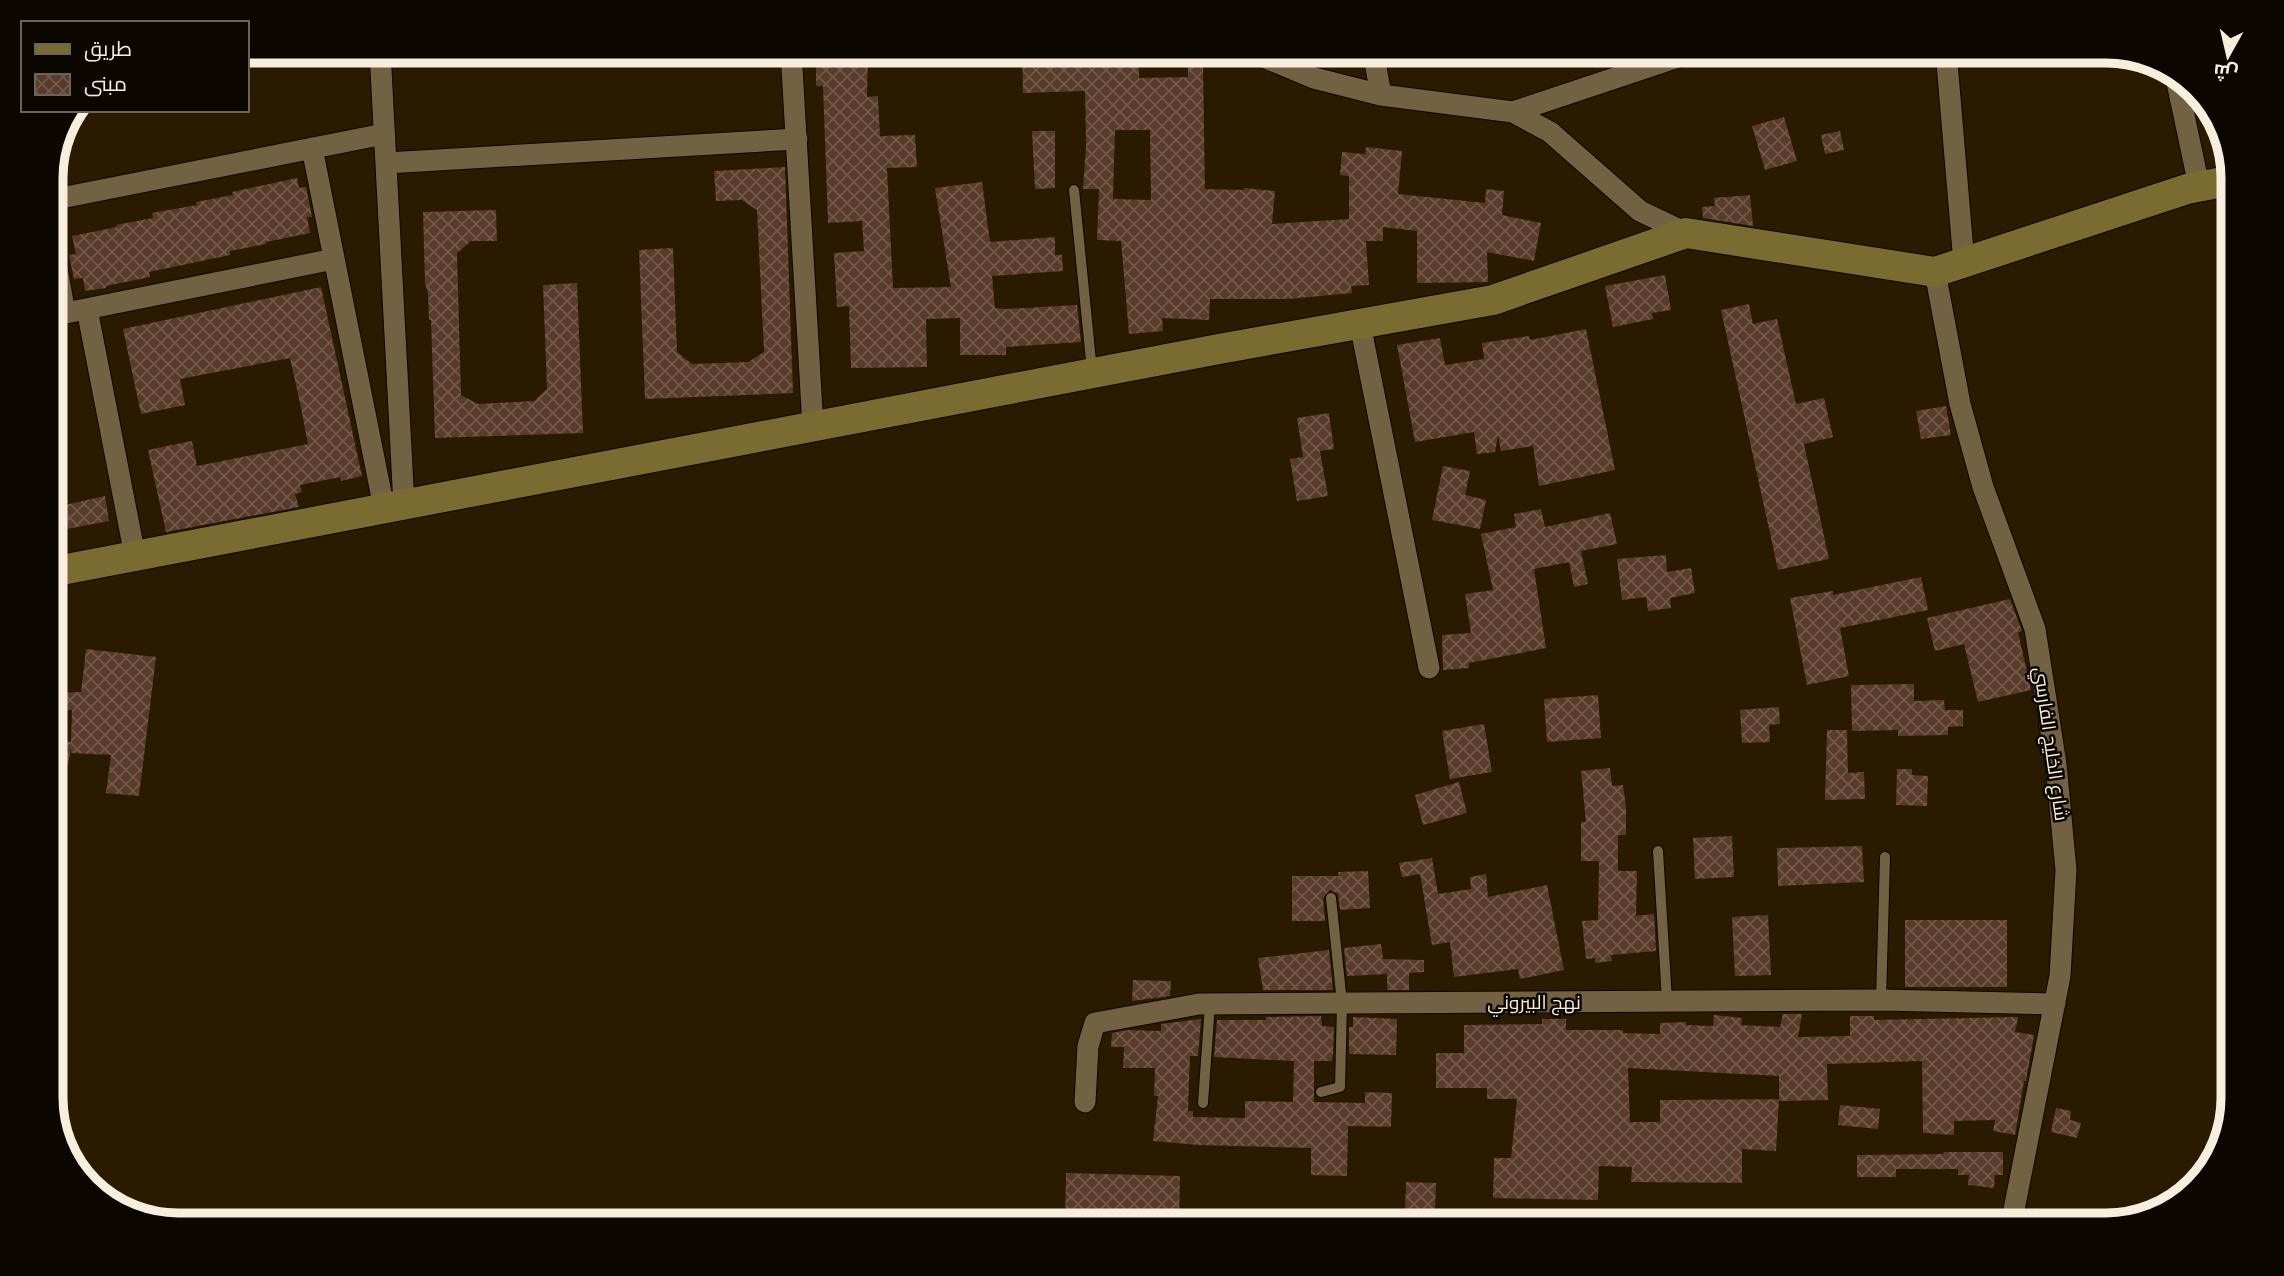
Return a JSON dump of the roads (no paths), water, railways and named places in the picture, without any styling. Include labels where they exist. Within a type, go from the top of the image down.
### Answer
[{"type":"street","points":[[381,63],[386,163],[394,507]]},
{"type":"street","points":[[792,63],[813,427]]},
{"type":"street","points":[[1278,63],[1314,78],[1381,95],[1513,112],[1550,132],[1640,211],[1686,233],[1935,272],[2199,186],[2221,182]]},
{"type":"street","points":[[1375,63],[1381,95]]},
{"type":"street","points":[[1513,112],[1660,63]]},
{"type":"street","points":[[1947,63],[1964,263]]},
{"type":"street","points":[[2178,89],[2199,186]]},
{"type":"street","points":[[63,198],[384,134]]},
{"type":"street","points":[[386,163],[796,139]]},
{"type":"street","points":[[312,148],[334,259],[394,507]]},
{"type":"street","points":[[63,570],[1092,373],[1493,300],[1686,233]]},
{"type":"street","points":[[63,314],[334,259]]},
{"type":"street","name":"شارع الخليج الفارسي","points":[[1935,272],[1960,404],[1983,487],[2035,629],[2056,764],[2066,870],[2060,976],[2014,1213]]},
{"type":"street","points":[[87,309],[135,556]]},
{"type":"street","points":[[1360,324],[1429,668]]},
{"type":"street","name":"نهج البيروني","points":[[1086,1102],[1088,1046],[1095,1023],[1199,1004],[1881,1000],[2055,1004]]},
{"type":"lane","points":[[1074,190],[1092,373]]},
{"type":"lane","points":[[1658,851],[1667,1002]]},
{"type":"lane","points":[[1881,1000],[1885,857]]},
{"type":"lane","points":[[1321,1092],[1340,1087],[1342,1003],[1331,898]]},
{"type":"lane","points":[[1203,1103],[1210,1004]]}]
